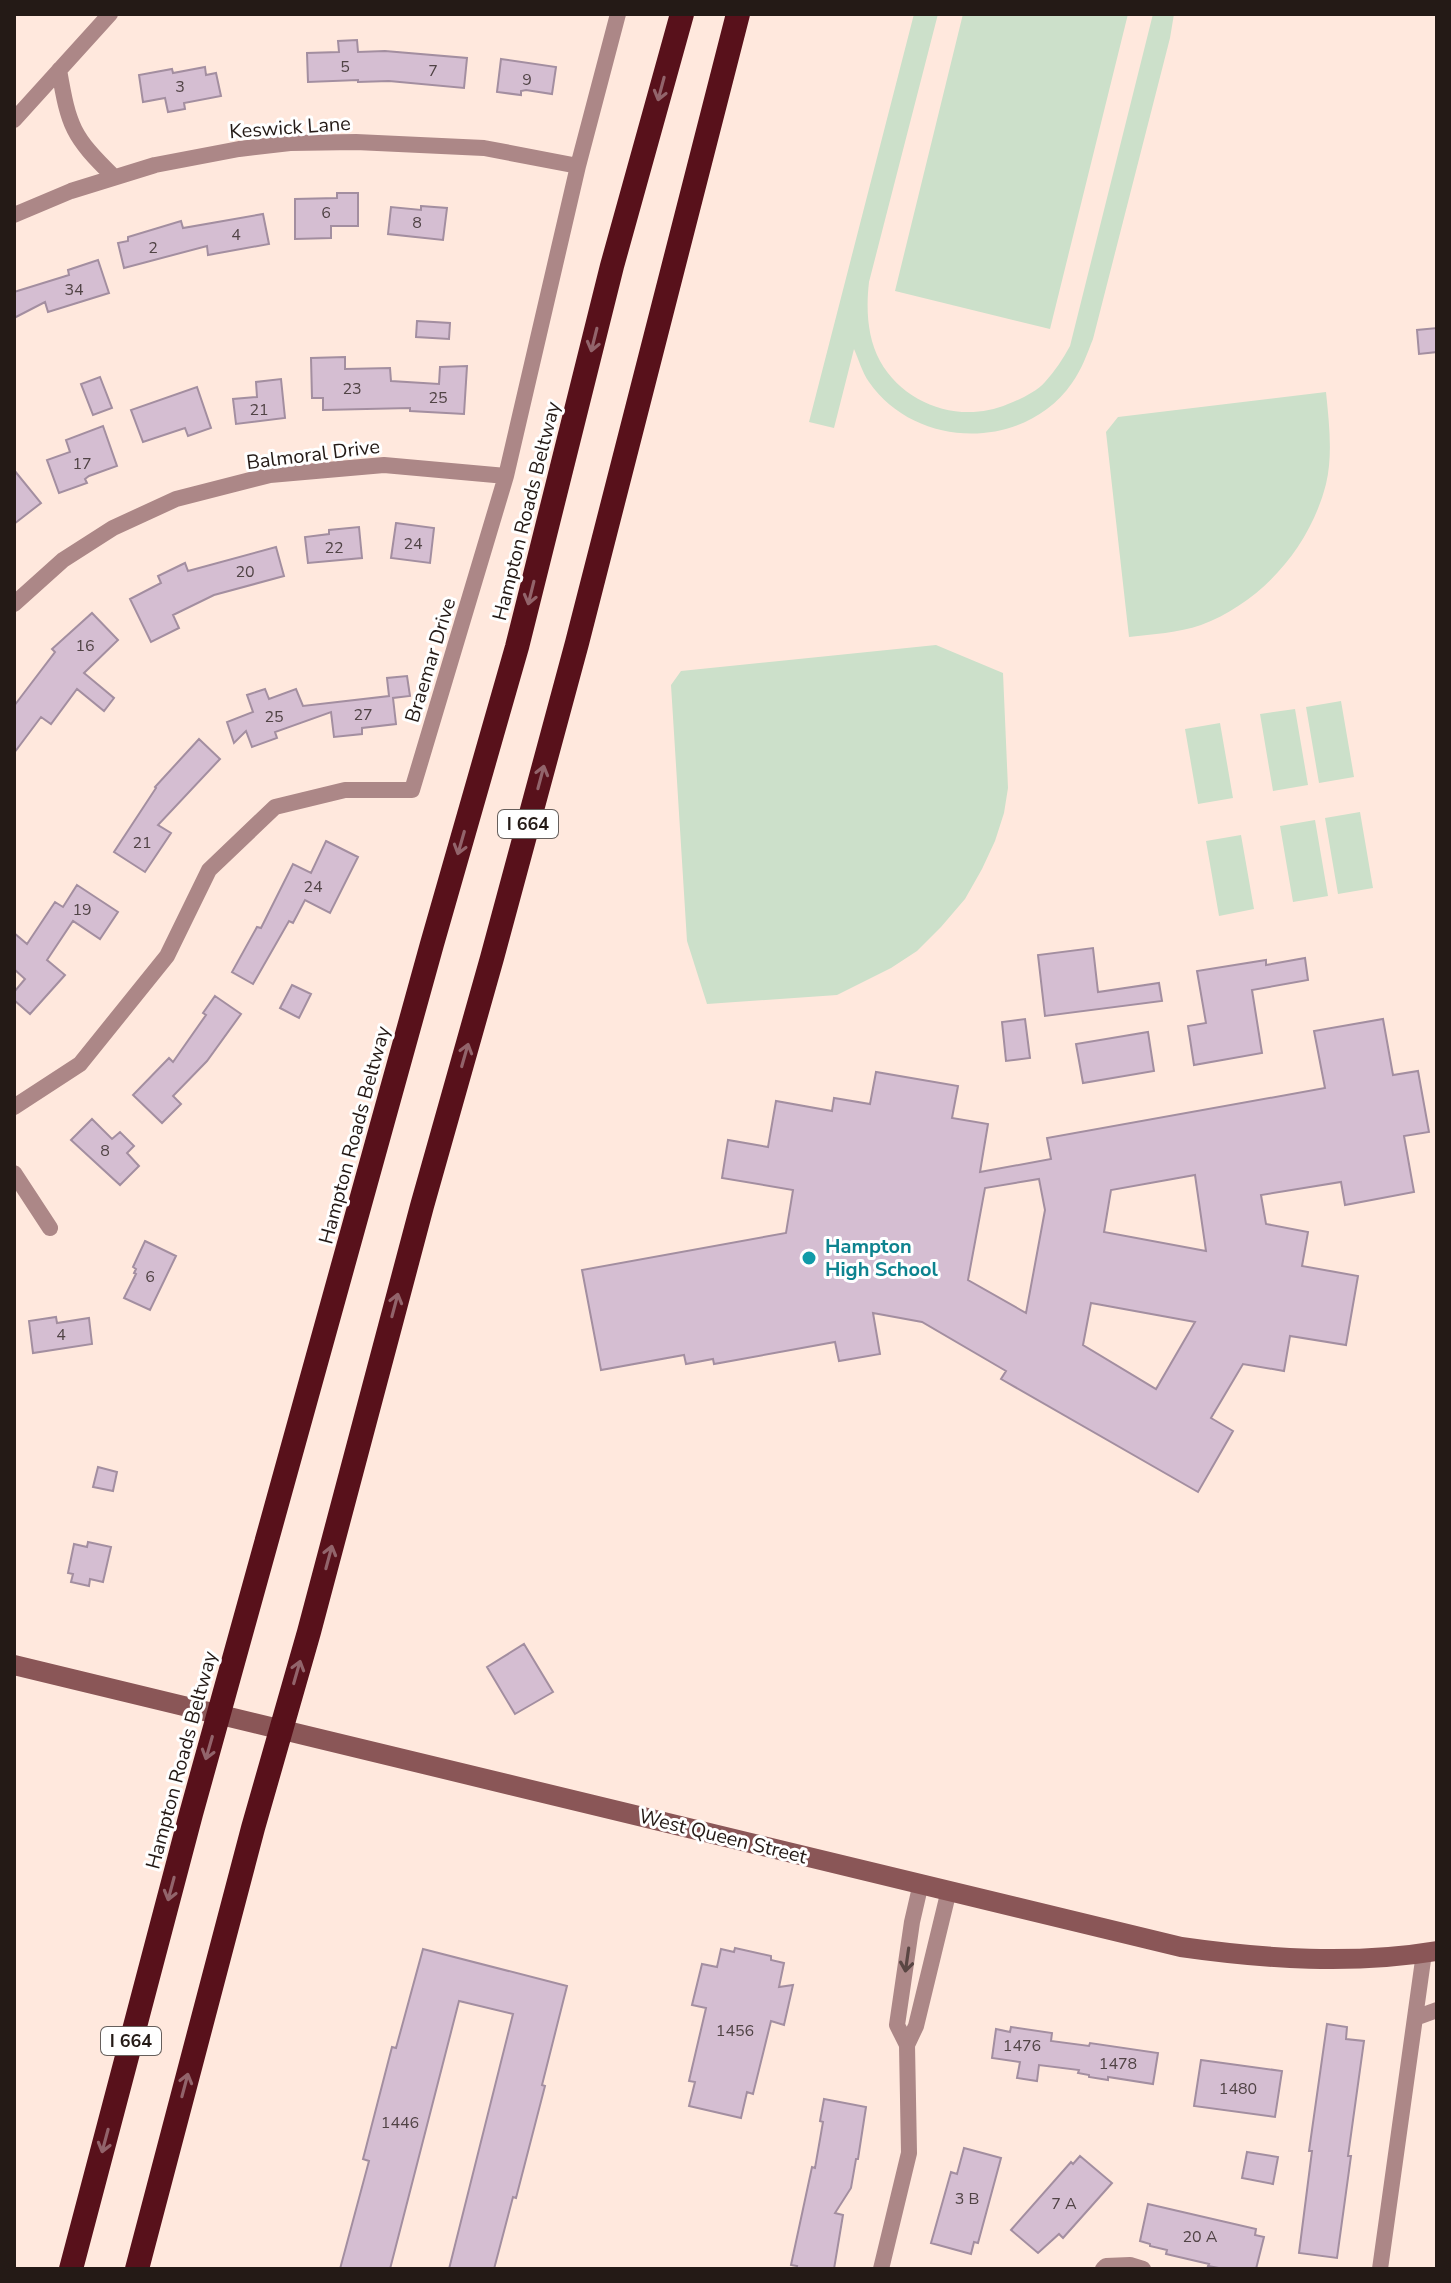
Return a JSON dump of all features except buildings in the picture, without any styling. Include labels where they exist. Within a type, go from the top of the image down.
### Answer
[{"type":"highway","name":"Hampton Roads Beltway","points":[[71,2269],[191,1814],[517,647],[612,266],[682,14]]},
{"type":"highway","name":"I 664","points":[[137,2269],[253,1828],[577,643],[738,14]]},
{"type":"main road","name":"West Queen Street","points":[[14,1665],[1181,1947],[1323,1959],[1431,1952]]},
{"type":"street","points":[[14,120],[110,14]]},
{"type":"street","name":"Braemar Drive","points":[[14,1107],[80,1064],[167,956],[209,870],[275,807],[345,790],[412,790],[506,476],[578,166],[618,14]]},
{"type":"street","points":[[59,70],[65,107],[75,134],[114,177]]},
{"type":"street","name":"Keswick Lane","points":[[14,215],[114,177],[196,156],[290,143],[356,142],[484,148],[578,166]]},
{"type":"street","name":"Balmoral Drive","points":[[14,604],[63,560],[113,528],[176,499],[270,475],[384,465],[506,476]]},
{"type":"street","points":[[14,1173],[50,1228]]},
{"type":"street","points":[[881,2269],[909,2153],[907,2045],[897,2025],[921,1883]]},
{"type":"street","points":[[907,2045],[916,2026],[949,1890]]},
{"type":"street","points":[[1380,2269],[1415,2018],[1431,1952]]},
{"type":"street","points":[[1415,2018],[1437,2010]]},
{"type":"street","points":[[1103,2269],[1106,2266],[1130,2265],[1143,2269]]},
{"type":"green space","points":[[914,14],[938,14],[869,282],[868,322],[880,361],[904,390],[936,407],[972,412],[990,410],[1033,392],[1052,374],[1070,346],[1153,14],[1174,14],[1093,339],[1086,356],[1072,383],[1052,405],[1027,421],[1000,430],[970,434],[941,430],[914,420],[889,404],[869,382],[854,349],[834,428],[809,422]]},
{"type":"green space","points":[[963,14],[1128,14],[1050,329],[895,291]]},
{"type":"green space","points":[[1326,392],[1330,450],[1326,484],[1308,529],[1280,570],[1244,602],[1201,625],[1174,632],[1129,637],[1106,432],[1118,417]]},
{"type":"green space","points":[[936,645],[1003,673],[1008,788],[1004,813],[995,841],[965,899],[917,951],[837,995],[707,1004],[687,941],[671,685],[681,671]]},
{"type":"green space","points":[[1341,701],[1354,777],[1319,783],[1306,707]]},
{"type":"green space","points":[[1295,709],[1308,785],[1273,791],[1260,714]]},
{"type":"green space","points":[[1220,723],[1233,798],[1198,804],[1185,729]]},
{"type":"green space","points":[[1360,812],[1373,888],[1338,894],[1325,818]]},
{"type":"green space","points":[[1315,820],[1328,896],[1293,902],[1280,826]]},
{"type":"green space","points":[[1241,835],[1254,909],[1219,916],[1206,841]]},
{"type":"place","name":"Hampton High School","points":[[809,1258]]}]
